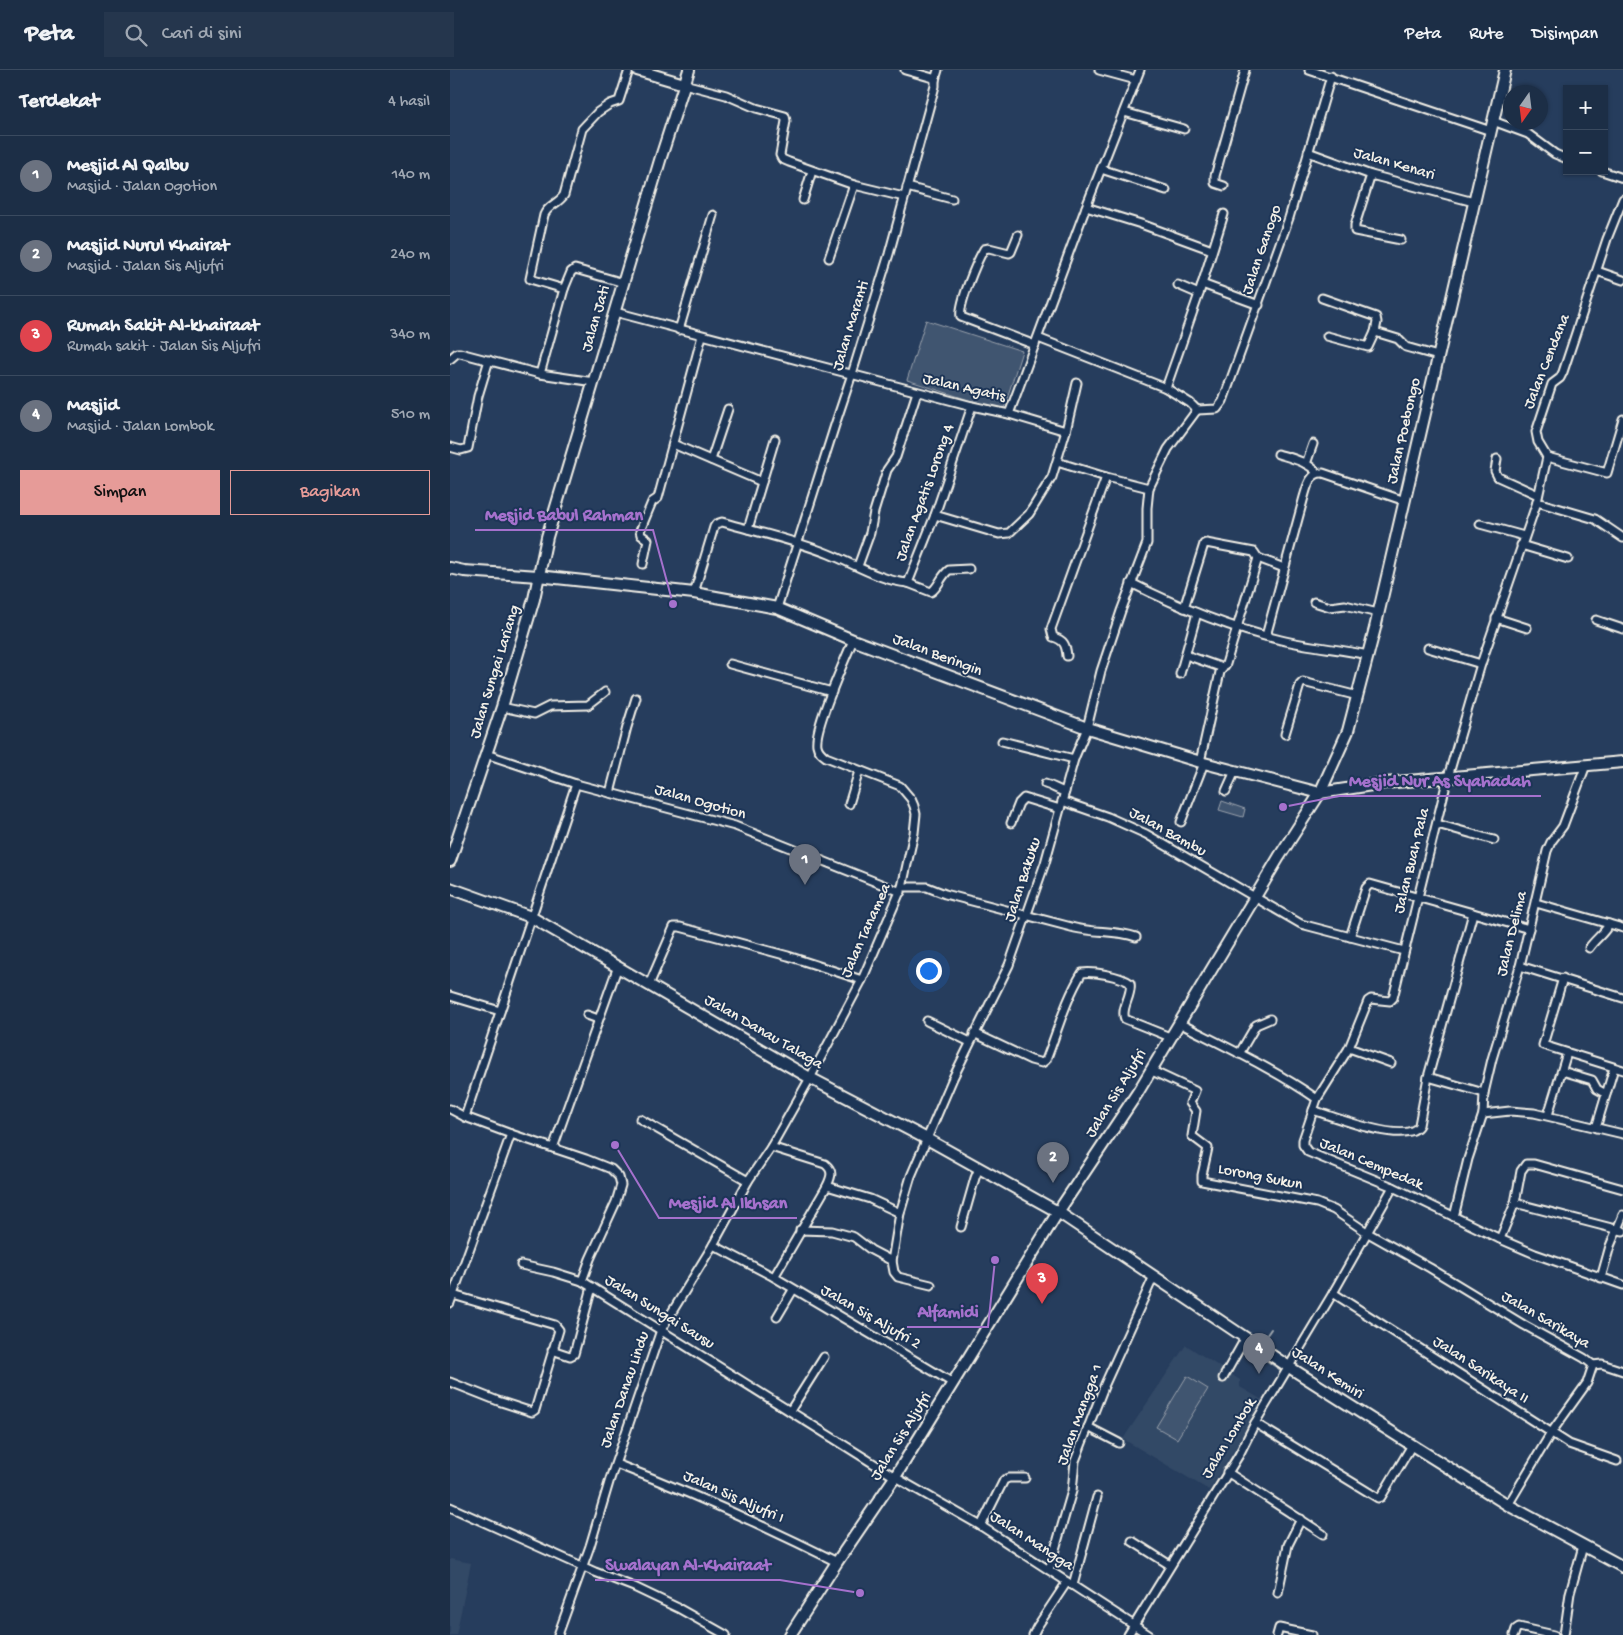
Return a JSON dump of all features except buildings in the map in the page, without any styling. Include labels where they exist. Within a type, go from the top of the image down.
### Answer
[{"type":"street","points":[[564,289],[530,279],[544,215],[549,207],[564,195],[582,129],[598,112],[610,104],[619,101],[629,70]]},
{"type":"street","points":[[636,70],[726,95],[756,108],[785,116],[786,121],[780,156],[789,162],[812,171],[854,185],[904,198]]},
{"type":"street","name":"Jalan Jati","points":[[538,576],[547,537],[689,70]]},
{"type":"street","points":[[905,70],[935,80]]},
{"type":"street","name":"Jalan Maranti","points":[[777,608],[852,374],[904,198],[938,70]]},
{"type":"street","points":[[1099,70],[1136,80]]},
{"type":"street","name":"Jalan Agatis","points":[[615,312],[917,392],[1009,414],[1086,207],[1140,70]]},
{"type":"street","points":[[1224,186],[1218,185],[1215,181],[1223,144],[1245,70]]},
{"type":"street","points":[[1309,70],[1331,76],[1433,113],[1528,134],[1555,154],[1563,157]]},
{"type":"street","name":"Jalan Poebongo","points":[[1320,793],[1344,742],[1358,696],[1505,70]]},
{"type":"street","points":[[1331,76],[1337,71]]},
{"type":"street","name":"Jalan Ganogo","points":[[1196,410],[1212,410],[1221,405],[1259,306],[1289,218],[1331,76]]},
{"type":"street","points":[[1124,112],[1184,129]]},
{"type":"street","name":"Jalan Kenari","points":[[1308,152],[1371,175],[1474,202]]},
{"type":"street","points":[[1102,168],[1166,190]]},
{"type":"street","points":[[803,200],[812,171]]},
{"type":"street","points":[[1608,173],[1623,178]]},
{"type":"street","points":[[1371,175],[1355,225],[1355,231],[1401,240]]},
{"type":"street","points":[[829,258],[854,185]]},
{"type":"street","points":[[907,187],[952,199]]},
{"type":"street","name":"Jalan Cendana","points":[[1547,457],[1538,442],[1536,432],[1552,384],[1560,378],[1607,239],[1623,199]]},
{"type":"street","points":[[1086,207],[1141,224],[1212,250]]},
{"type":"street","points":[[1166,388],[1199,294],[1224,214]]},
{"type":"street","points":[[679,330],[713,215]]},
{"type":"street","points":[[1018,235],[1009,253],[989,248],[984,249],[972,275],[962,305],[960,314],[964,319],[1037,342],[1166,388],[1190,403],[1196,410]]},
{"type":"street","points":[[540,374],[564,289],[571,272],[575,269],[624,282]]},
{"type":"street","points":[[1597,271],[1623,280]]},
{"type":"street","points":[[1202,284],[1259,306]]},
{"type":"street","points":[[1178,286],[1199,294]]},
{"type":"street","points":[[1322,298],[1376,317],[1377,322],[1375,332],[1368,347],[1327,336]]},
{"type":"street","points":[[1375,332],[1398,339],[1406,347],[1438,356]]},
{"type":"street","points":[[644,564],[648,540],[641,535],[640,531],[652,502],[657,500],[702,336]]},
{"type":"street","points":[[450,359],[457,353],[460,353],[540,374],[594,382]]},
{"type":"street","points":[[450,447],[461,450],[468,448],[478,396],[489,360]]},
{"type":"street","points":[[935,515],[999,534],[1009,533],[1029,514],[1052,477],[1066,431],[1077,383]]},
{"type":"street","points":[[858,566],[870,533],[874,512],[887,470],[896,457],[917,392]]},
{"type":"street","name":"Jalan Agatis Lorong 4","points":[[694,594],[716,524],[722,522],[798,543],[894,581],[908,584],[935,515],[972,406]]},
{"type":"street","points":[[711,460],[728,409]]},
{"type":"street","name":"Jalan Bakuku","points":[[892,1261],[900,1213],[911,1176],[974,1032],[1009,965],[1045,863],[1074,759],[1087,728],[1101,671],[1147,542],[1149,488],[1168,449],[1196,410]]},
{"type":"street","points":[[1009,414],[1066,431]]},
{"type":"street","points":[[1448,777],[1481,664],[1537,498],[1547,457],[1607,473],[1623,419]]},
{"type":"street","points":[[748,529],[775,438]]},
{"type":"street","points":[[673,444],[762,482]]},
{"type":"street","points":[[1306,464],[1313,444]]},
{"type":"street","points":[[1278,454],[1306,464],[1314,468],[1318,473],[1405,501]]},
{"type":"street","points":[[1498,459],[1495,471],[1498,477],[1537,498],[1595,518],[1623,538]]},
{"type":"street","points":[[1057,462],[1149,488]]},
{"type":"street","points":[[1266,636],[1304,496],[1311,478],[1318,473]]},
{"type":"street","points":[[1067,656],[1066,646],[1060,639],[1053,637],[1051,629],[1106,476]]},
{"type":"street","points":[[1480,524],[1524,536]]},
{"type":"street","points":[[1184,608],[1204,544],[1206,543],[1254,552],[1258,558],[1284,568]]},
{"type":"street","points":[[1521,545],[1568,559]]},
{"type":"street","points":[[1181,822],[1202,762],[1220,672],[1226,664],[1258,558]]},
{"type":"street","name":"Jalan Beringin","points":[[450,568],[694,594],[777,608],[854,640],[1087,728],[1234,771],[1320,793]]},
{"type":"street","points":[[908,584],[931,592],[936,589],[938,582],[947,571],[969,569]]},
{"type":"street","name":"Jalan Sungai Lariang","points":[[450,861],[502,706],[534,599],[538,576]]},
{"type":"street","points":[[1132,583],[1197,614],[1266,636],[1307,646],[1329,647],[1368,655]]},
{"type":"street","points":[[1314,602],[1330,607],[1345,604],[1378,614]]},
{"type":"street","points":[[1180,674],[1197,614]]},
{"type":"street","points":[[1496,618],[1527,628]]},
{"type":"street","points":[[1596,620],[1623,629]]},
{"type":"street","name":"Jalan Tanamea","points":[[810,1078],[862,980],[902,890],[914,834],[914,806],[900,786],[826,757],[818,749],[817,739],[832,692],[854,640]]},
{"type":"street","points":[[1428,648],[1481,664]]},
{"type":"street","points":[[1186,655],[1223,668]]},
{"type":"street","points":[[730,664],[832,692]]},
{"type":"street","points":[[1285,734],[1302,682],[1358,696]]},
{"type":"street","points":[[502,706],[534,714],[550,706],[588,705],[605,692]]},
{"type":"street","points":[[610,793],[636,698]]},
{"type":"street","points":[[1002,741],[1074,759]]},
{"type":"street","name":"Jalan Ogotion","points":[[486,754],[576,784],[735,826],[902,890]]},
{"type":"street","points":[[1320,793],[1385,783],[1623,762]]},
{"type":"street","name":"Jalan Delima","points":[[1454,1216],[1468,1159],[1483,1114],[1484,1093],[1492,1059],[1520,966],[1548,847],[1563,826],[1586,765]]},
{"type":"street","points":[[849,804],[859,771]]},
{"type":"street","points":[[1226,791],[1234,771]]},
{"type":"street","name":"Jalan Buah Pala","points":[[1317,1099],[1349,1048],[1368,1001],[1371,998],[1390,1001],[1392,999],[1448,777]]},
{"type":"street","points":[[465,1117],[576,784]]},
{"type":"street","points":[[1045,784],[1065,792]]},
{"type":"street","name":"Jalan Sis Aljufri","points":[[790,1635],[895,1477],[1058,1212],[1138,1092],[1320,793]]},
{"type":"street","name":"Jalan Bambu","points":[[1011,823],[1024,798],[1108,817],[1146,834],[1294,921],[1350,937]]},
{"type":"street","points":[[1437,824],[1494,840]]},
{"type":"street","points":[[1404,951],[1350,937],[1368,885],[1373,884],[1529,929]]},
{"type":"street","points":[[902,890],[927,887],[945,894],[1085,930],[1122,932],[1136,937]]},
{"type":"street","name":"Jalan Danau Talaga","points":[[450,888],[531,917],[810,1078],[927,1139],[1058,1212]]},
{"type":"street","points":[[1536,903],[1623,928]]},
{"type":"street","points":[[1313,1110],[1349,1122],[1391,1132],[1412,1131],[1418,1127],[1428,1077],[1473,913]]},
{"type":"street","points":[[1589,948],[1595,940],[1604,934],[1609,924]]},
{"type":"street","points":[[649,985],[674,927],[788,956],[862,980]]},
{"type":"street","points":[[553,1148],[618,966]]},
{"type":"street","points":[[1520,966],[1623,998]]},
{"type":"street","points":[[974,1032],[1031,1060],[1042,1063],[1046,1060],[1069,997],[1082,974],[1086,972],[1120,978],[1130,983],[1131,990],[1123,1013],[1125,1019],[1170,1038]]},
{"type":"street","points":[[1563,978],[1542,1043],[1543,1045],[1623,1070]]},
{"type":"street","points":[[450,996],[500,1011]]},
{"type":"street","points":[[587,1015],[598,1019]]},
{"type":"street","points":[[1239,1054],[1256,1026],[1270,1018]]},
{"type":"street","points":[[927,1021],[970,1042]]},
{"type":"street","points":[[1179,1023],[1302,1088],[1317,1099]]},
{"type":"street","points":[[1349,1048],[1391,1064]]},
{"type":"street","points":[[1548,1116],[1567,1053]]},
{"type":"street","points":[[1596,1128],[1614,1068]]},
{"type":"street","name":"Lorong Sukun","points":[[1150,1070],[1195,1092],[1190,1103],[1196,1111],[1192,1136],[1208,1148],[1202,1181],[1317,1203],[1334,1210],[1368,1233]]},
{"type":"street","points":[[1562,1071],[1592,1080],[1598,1089],[1606,1094]]},
{"type":"street","points":[[1428,1077],[1484,1093]]},
{"type":"street","name":"Jalan Danau Lindu","points":[[558,1635],[661,1330],[713,1245],[748,1182],[771,1147],[810,1078]]},
{"type":"street","name":"Jalan Cempedak","points":[[1317,1099],[1303,1140],[1304,1149],[1312,1155],[1393,1187],[1535,1254],[1623,1284]]},
{"type":"street","name":"Jalan Sungai Sausu","points":[[450,1110],[511,1134],[611,1169],[619,1177],[621,1185],[616,1202],[582,1281],[895,1477]]},
{"type":"street","points":[[1483,1114],[1510,1110],[1548,1116],[1623,1134]]},
{"type":"street","points":[[640,1119],[748,1182]]},
{"type":"street","points":[[450,1303],[511,1134]]},
{"type":"street","points":[[771,1147],[825,1164],[832,1173],[827,1186],[774,1277]]},
{"type":"street","points":[[1500,1239],[1515,1202],[1521,1171],[1526,1164],[1534,1164],[1623,1189]]},
{"type":"street","points":[[961,1227],[979,1168]]},
{"type":"street","points":[[827,1186],[870,1199],[900,1213]]},
{"type":"street","name":"Jalan Lombok","points":[[1128,1635],[1289,1368],[1393,1187]]},
{"type":"street","points":[[1515,1202],[1620,1230]]},
{"type":"street","name":"Jalan Kemiri","points":[[1058,1212],[1246,1337],[1289,1368],[1508,1505],[1623,1567]]},
{"type":"street","points":[[1601,1278],[1610,1246],[1620,1230],[1623,1215]]},
{"type":"street","points":[[800,1230],[832,1231],[854,1237],[871,1250],[892,1261],[894,1272],[898,1277],[931,1285]]},
{"type":"street","name":"Jalan Sarikaya","points":[[1368,1233],[1593,1365],[1587,1383],[1552,1433],[1508,1505]]},
{"type":"street","name":"Jalan Sis Aljufri 2","points":[[713,1245],[774,1277],[793,1290],[953,1383]]},
{"type":"street","points":[[521,1265],[582,1281]]},
{"type":"street","name":"Jalan Mangga 1","points":[[1049,1570],[1072,1491],[1075,1461],[1134,1318],[1154,1276]]},
{"type":"street","points":[[552,1350],[570,1356],[575,1352],[592,1287]]},
{"type":"street","points":[[777,1317],[793,1290]]},
{"type":"street","name":"Jalan Sarikaya II","points":[[1333,1293],[1568,1444],[1616,1461]]},
{"type":"street","points":[[450,1382],[498,1402],[532,1412],[535,1410],[558,1332],[557,1326],[453,1295]]},
{"type":"street","points":[[1223,1378],[1246,1337]]},
{"type":"street","points":[[790,1411],[824,1357]]},
{"type":"street","points":[[1593,1365],[1602,1364],[1623,1371]]},
{"type":"street","points":[[1255,1423],[1378,1498],[1381,1497],[1412,1445]]},
{"type":"street","points":[[1088,1427],[1119,1443]]},
{"type":"street","name":"Jalan Sis Aljufri I","points":[[616,1464],[730,1510],[837,1562]]},
{"type":"street","points":[[1227,1472],[1323,1534]]},
{"type":"street","name":"Jalan Mangga","points":[[895,1477],[981,1526],[1148,1635]]},
{"type":"street","points":[[981,1526],[1004,1480],[1009,1478],[1025,1478]]},
{"type":"street","points":[[1033,1635],[1070,1583],[1097,1497]]},
{"type":"street","points":[[450,1507],[582,1567],[661,1600],[726,1635]]},
{"type":"street","points":[[1278,1593],[1288,1546],[1301,1519]]},
{"type":"street","points":[[1132,1541],[1170,1565]]},
{"type":"street","points":[[1564,1635],[1570,1593],[1583,1546]]},
{"type":"street","points":[[1514,1635],[1519,1627],[1554,1635]]},
{"type":"street","points":[[1277,1635],[1279,1628],[1312,1635]]},
{"type":"shaded area","points":[[926,320],[1022,351],[1003,411],[907,380]]},
{"type":"shaded area","points":[[1222,801],[1245,809],[1243,817],[1219,810]]},
{"type":"shaded area","points":[[1186,1345],[1240,1380],[1240,1387],[1264,1401],[1209,1490],[1123,1439]]},
{"type":"shaded area","points":[[1187,1376],[1208,1389],[1177,1439],[1156,1427]]},
{"type":"shaded area","points":[[450,1559],[471,1563],[456,1635],[450,1635]]},
{"type":"waterway","points":[[1262,1342],[1271,1329]]},
{"type":"waterway","points":[[1256,1353],[1282,1371]]},
{"type":"waterway","points":[[1164,1568],[1245,1436]]},
{"type":"place","name":"Mesjid Babul Rahman","points":[[673,604]]},
{"type":"place","name":"Mesjid Nur As Syahadah","points":[[1283,807]]},
{"type":"place","name":"Mesjid Al Qalbu","points":[[805,885]]},
{"type":"place","name":"Mesjid Al Ikhsan","points":[[615,1145]]},
{"type":"place","name":"Masjid Nurul Khairat","points":[[1053,1183]]},
{"type":"place","name":"Alfamidi","points":[[995,1260]]},
{"type":"place","name":"Rumah Sakit Al-khairaat","points":[[1042,1304]]},
{"type":"place","name":"Masjid","points":[[1259,1374]]},
{"type":"place","name":"Swalayan Al-Khairaat","points":[[860,1593]]}]
